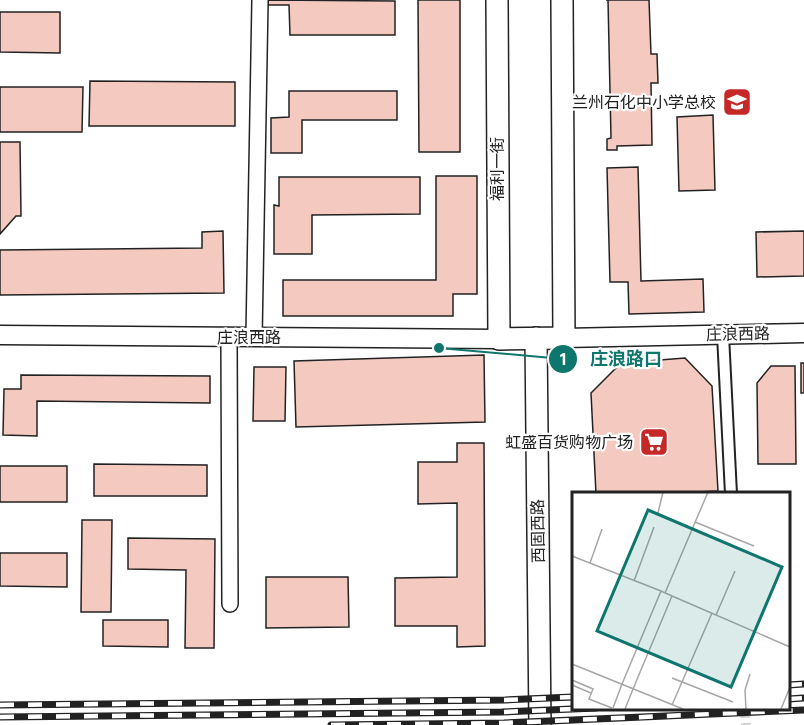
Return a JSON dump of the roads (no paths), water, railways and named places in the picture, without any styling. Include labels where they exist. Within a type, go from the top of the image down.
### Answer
[{"type":"main road","name":"福利一街","points":[[497,0],[499,339]]},
{"type":"main road","points":[[499,339],[564,338],[562,0]]},
{"type":"main road","name":"西固西路","points":[[536,338],[540,725]]},
{"type":"street","points":[[254,337],[260,0]]},
{"type":"street","name":"庄浪西路","points":[[564,338],[804,333]]},
{"type":"street","name":"庄浪西路","points":[[0,335],[499,339]]},
{"type":"street","points":[[723,335],[731,492]]},
{"type":"street","points":[[229,337],[230,604]]},
{"type":"tunnel","points":[[745,710],[746,725]]},
{"type":"railway","points":[[789,685],[804,684]]},
{"type":"railway","points":[[0,705],[505,700],[572,697]]},
{"type":"railway","points":[[789,699],[804,698]]},
{"type":"railway","points":[[0,717],[502,712],[572,709]]},
{"type":"railway","points":[[331,725],[504,723],[804,710]]},
{"type":"place","name":"兰州石化中小学总校","points":[[737,102]]},
{"type":"place","name":"庄浪路口","points":[[439,348]]},
{"type":"place","name":"虹盛百货购物广场","points":[[654,442]]}]
